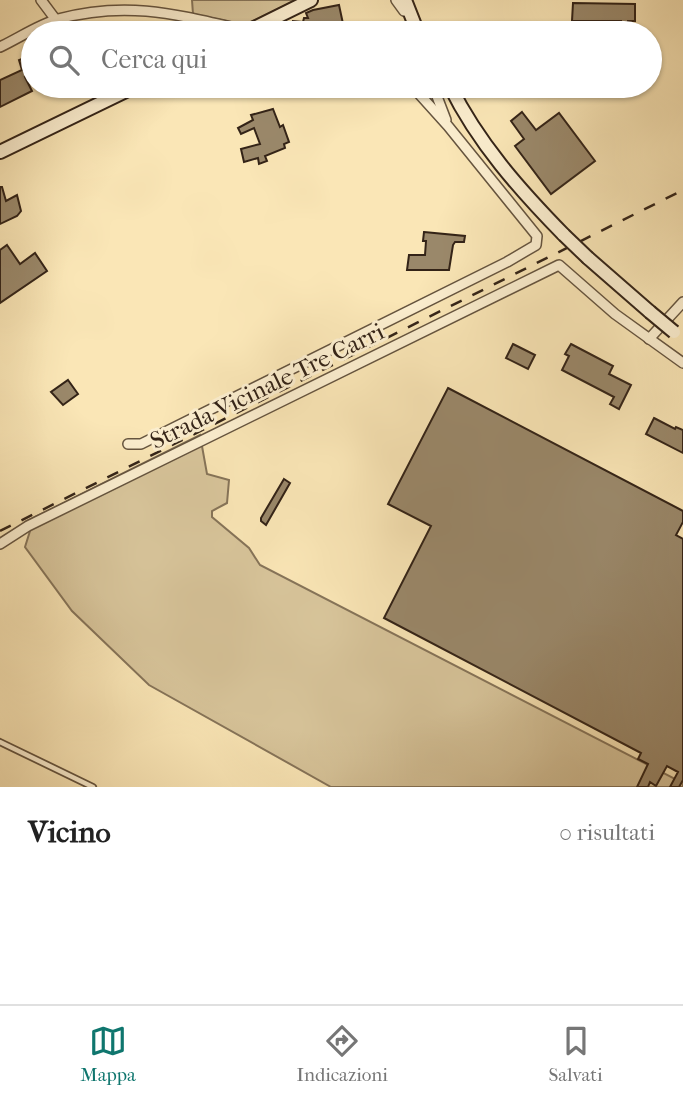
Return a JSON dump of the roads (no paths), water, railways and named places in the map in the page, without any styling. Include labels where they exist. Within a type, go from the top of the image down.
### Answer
[{"type":"main road","points":[[270,21],[312,0]]},
{"type":"main road","points":[[412,0],[420,21]]},
{"type":"main road","points":[[401,2],[411,21]]},
{"type":"main road","points":[[0,152],[111,98]]},
{"type":"main road","points":[[453,98],[509,175],[564,236],[679,335]]},
{"type":"main road","points":[[456,98],[460,107]]},
{"type":"street","points":[[41,0],[56,20],[92,11],[131,7],[203,21]]},
{"type":"street","points":[[401,2],[408,21]]},
{"type":"street","points":[[0,47],[21,37]]},
{"type":"street","points":[[128,444],[141,444],[525,254],[536,245],[537,236],[422,98]]},
{"type":"street","points":[[438,98],[448,126]]},
{"type":"street","name":"Strada Vicinale Tre Carri","points":[[0,544],[28,526],[559,265],[603,304],[649,339]]},
{"type":"street","points":[[683,302],[649,339],[683,363]]},
{"type":"lane","points":[[0,742],[93,787]]},
{"type":"railway","points":[[0,531],[683,190]]}]
